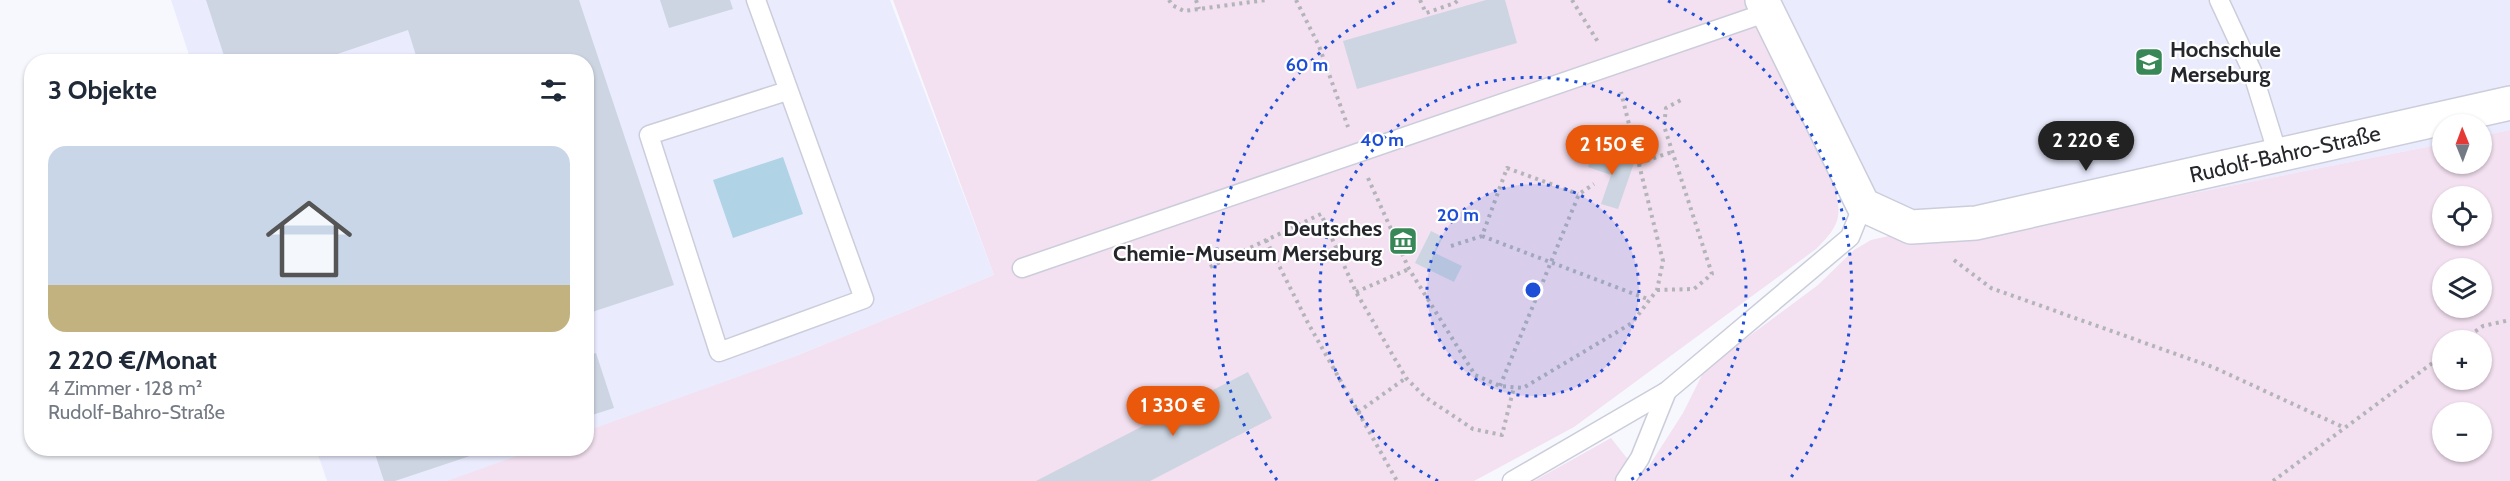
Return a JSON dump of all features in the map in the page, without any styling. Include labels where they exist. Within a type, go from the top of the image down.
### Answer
[{"type":"street","points":[[1765,6],[1863,205]]},
{"type":"street","name":"Rudolf-Bahro-Straße","points":[[1863,205],[1911,227],[1976,223],[2510,103]]},
{"type":"lane","points":[[756,0],[864,299],[719,352],[648,135],[787,91]]},
{"type":"lane","points":[[2219,0],[2252,70],[2278,155]]},
{"type":"lane","points":[[1022,268],[1611,63],[1715,31],[1765,6]]},
{"type":"lane","points":[[1512,481],[1667,391],[1850,237],[1863,205]]},
{"type":"lane","points":[[1625,481],[1640,458],[1667,391]]},
{"type":"path","points":[[1169,0],[1172,5],[1184,11],[1266,0]]},
{"type":"path","points":[[1196,0],[1199,9]]},
{"type":"path","points":[[1296,0],[1319,46],[1357,153],[1409,269],[1475,375],[1500,386],[1524,388],[1632,323],[1657,290],[1663,261],[1620,86],[1611,63],[1572,0]]},
{"type":"path","points":[[1420,0],[1426,13],[1458,0]]},
{"type":"path","points":[[1657,290],[1694,289],[1712,274],[1664,126],[1666,108],[1683,99]]},
{"type":"path","points":[[1639,163],[1672,152]]},
{"type":"path","points":[[1482,236],[1507,168],[1579,194]]},
{"type":"path","points":[[1500,386],[1579,194],[1594,184]]},
{"type":"path","points":[[1210,267],[1321,213],[1356,292],[1406,378],[1425,397],[1473,429],[1502,435],[1514,387]]},
{"type":"path","points":[[1911,227],[1991,288],[2215,368],[2345,428]]},
{"type":"path","points":[[1450,246],[1482,236],[1650,300]]},
{"type":"path","points":[[1266,240],[1397,481]]},
{"type":"path","points":[[1356,292],[1409,269]]},
{"type":"path","points":[[2477,330],[2483,326],[2510,320]]},
{"type":"path","points":[[2273,481],[2432,363]]},
{"type":"path","points":[[1358,412],[1406,378]]},
{"type":"shaded area","points":[[171,0],[890,0],[994,275],[796,356],[594,429],[594,54],[189,54]]},
{"type":"shaded area","name":"Deutsches Chemie-Museum Merseburg","points":[[893,0],[1744,0],[1834,180],[1838,202],[1838,218],[1835,225],[1816,249],[1574,427],[1474,481],[447,481],[517,456],[594,456],[594,428],[796,356],[994,275]]},
{"type":"shaded area","name":"Hochschule Merseburg","points":[[1757,0],[2510,0],[2510,130],[2492,134],[2492,114],[2432,114],[2432,146],[1981,235],[1859,210]]},
{"type":"shaded area","points":[[2510,130],[2510,481],[1534,481],[1611,438],[1626,457],[1647,469],[1683,413],[1705,369],[1818,285],[1854,250],[1871,240],[1893,235],[1981,235],[2432,146],[2432,174],[2492,174],[2492,134]]},
{"type":"shaded area","points":[[783,157],[803,214],[733,238],[713,180]]},
{"type":"shaded area","points":[[318,456],[523,456],[453,481],[327,481]]},
{"type":"building","points":[[206,0],[579,0],[674,285],[594,311],[594,54],[416,54],[408,30],[338,54],[223,54]]},
{"type":"building","points":[[660,0],[730,0],[733,9],[669,28]]},
{"type":"building","points":[[1486,0],[1505,0],[1517,43],[1357,89],[1343,41]]},
{"type":"building","points":[[1593,150],[1634,163],[1618,209],[1601,204],[1611,175],[1588,167]]},
{"type":"building","points":[[1431,231],[1443,237],[1435,253],[1462,266],[1454,282],[1415,263]]},
{"type":"building","points":[[596,353],[614,408],[594,414],[594,354]]},
{"type":"building","points":[[1248,372],[1272,418],[1150,481],[1036,481]]},
{"type":"building","points":[[376,456],[470,456],[395,481],[384,481]]},
{"type":"place","name":"Hochschule Merseburg","points":[[2149,62]]},
{"type":"place","name":"Deutsches Chemie-Museum Merseburg","points":[[1403,241]]}]
